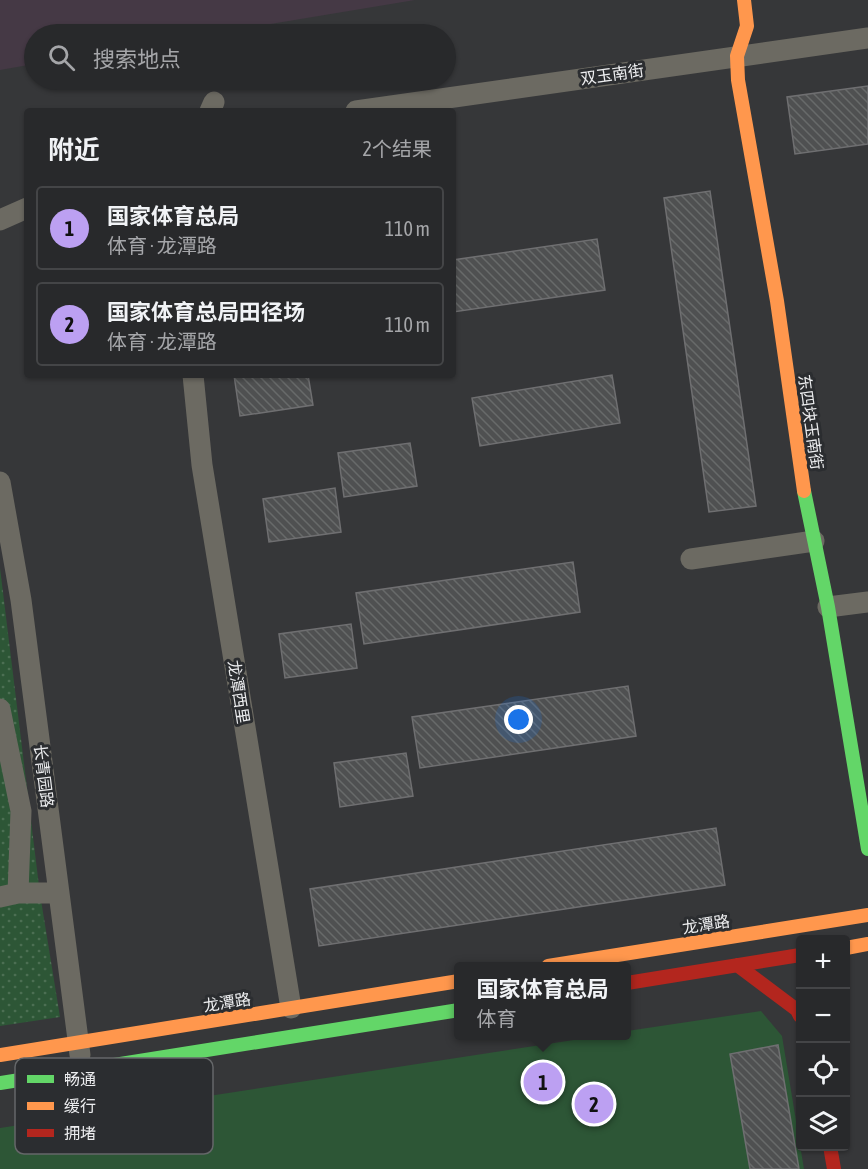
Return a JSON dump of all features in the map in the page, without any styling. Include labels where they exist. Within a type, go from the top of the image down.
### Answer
[{"type":"street","name":"东四块玉南街","points":[[744,0],[747,26],[737,56],[738,80],[777,301],[814,541],[828,607],[868,849]]},
{"type":"street","name":"双玉南街","points":[[377,108],[868,39]]},
{"type":"street","points":[[0,219],[24,209]]},
{"type":"street","name":"龙潭西里","points":[[193,378],[202,465],[291,1008]]},
{"type":"street","name":"长青园路","points":[[0,482],[21,600],[81,1058]]},
{"type":"street","points":[[691,559],[814,541]]},
{"type":"street","points":[[828,607],[868,602]]},
{"type":"street","points":[[0,709],[21,811],[9,895],[59,893]]},
{"type":"street","name":"龙潭路","points":[[574,962],[868,915]]},
{"type":"street","points":[[850,947],[868,944]]},
{"type":"street","points":[[631,982],[796,956]]},
{"type":"street","points":[[737,965],[796,1009]]},
{"type":"street","name":"龙潭路","points":[[0,1055],[454,982]]},
{"type":"street","points":[[158,1058],[454,1011]]},
{"type":"street","points":[[0,1083],[15,1081]]},
{"type":"street","points":[[831,1151],[834,1169]]},
{"type":"shaded area","points":[[0,0],[415,0],[271,24],[24,24],[24,66],[0,70]]},
{"type":"green space","points":[[0,568],[40,894],[60,1017],[0,1026]]},
{"type":"green space","points":[[761,1011],[782,1036],[796,1121],[796,1151],[801,1151],[804,1169],[0,1169],[0,1128],[15,1126],[15,1154],[213,1154],[213,1095],[574,1040],[631,1040],[631,1030]]},
{"type":"building","points":[[868,86],[868,144],[795,154],[787,97]]},
{"type":"building","points":[[710,191],[756,506],[709,512],[664,198]]},
{"type":"building","points":[[597,239],[605,290],[456,312],[456,260]]},
{"type":"building","points":[[612,375],[620,423],[480,446],[472,398]]},
{"type":"building","points":[[234,378],[308,378],[313,405],[240,416]]},
{"type":"building","points":[[410,443],[417,486],[344,497],[338,453]]},
{"type":"building","points":[[335,488],[341,532],[269,542],[263,499]]},
{"type":"building","points":[[573,562],[580,612],[364,644],[356,593]]},
{"type":"building","points":[[351,624],[357,668],[285,678],[279,634]]},
{"type":"building","points":[[628,686],[636,736],[420,768],[412,717]]},
{"type":"building","points":[[406,753],[413,796],[340,807],[334,763]]},
{"type":"building","points":[[716,828],[725,885],[319,946],[310,889]]},
{"type":"building","points":[[778,1045],[799,1169],[750,1169],[730,1054]]},
{"type":"traffic: fast","points":[[804,491],[828,607],[868,849]]},
{"type":"traffic: fast","points":[[157,1058],[454,1011]]},
{"type":"traffic: fast","points":[[0,1083],[15,1081]]},
{"type":"traffic: slow","points":[[744,0],[747,26],[737,56],[738,80],[777,301],[804,491]]},
{"type":"traffic: slow","points":[[573,962],[868,915]]},
{"type":"traffic: slow","points":[[850,947],[868,944]]},
{"type":"traffic: slow","points":[[0,1055],[454,982]]},
{"type":"traffic: jam","points":[[631,982],[796,956]]},
{"type":"traffic: jam","points":[[737,965],[796,1009]]},
{"type":"traffic: jam","points":[[831,1151],[834,1169]]},
{"type":"place","name":"国家体育总局","points":[[543,1082]]},
{"type":"place","name":"国家体育总局田径场","points":[[594,1104]]}]
